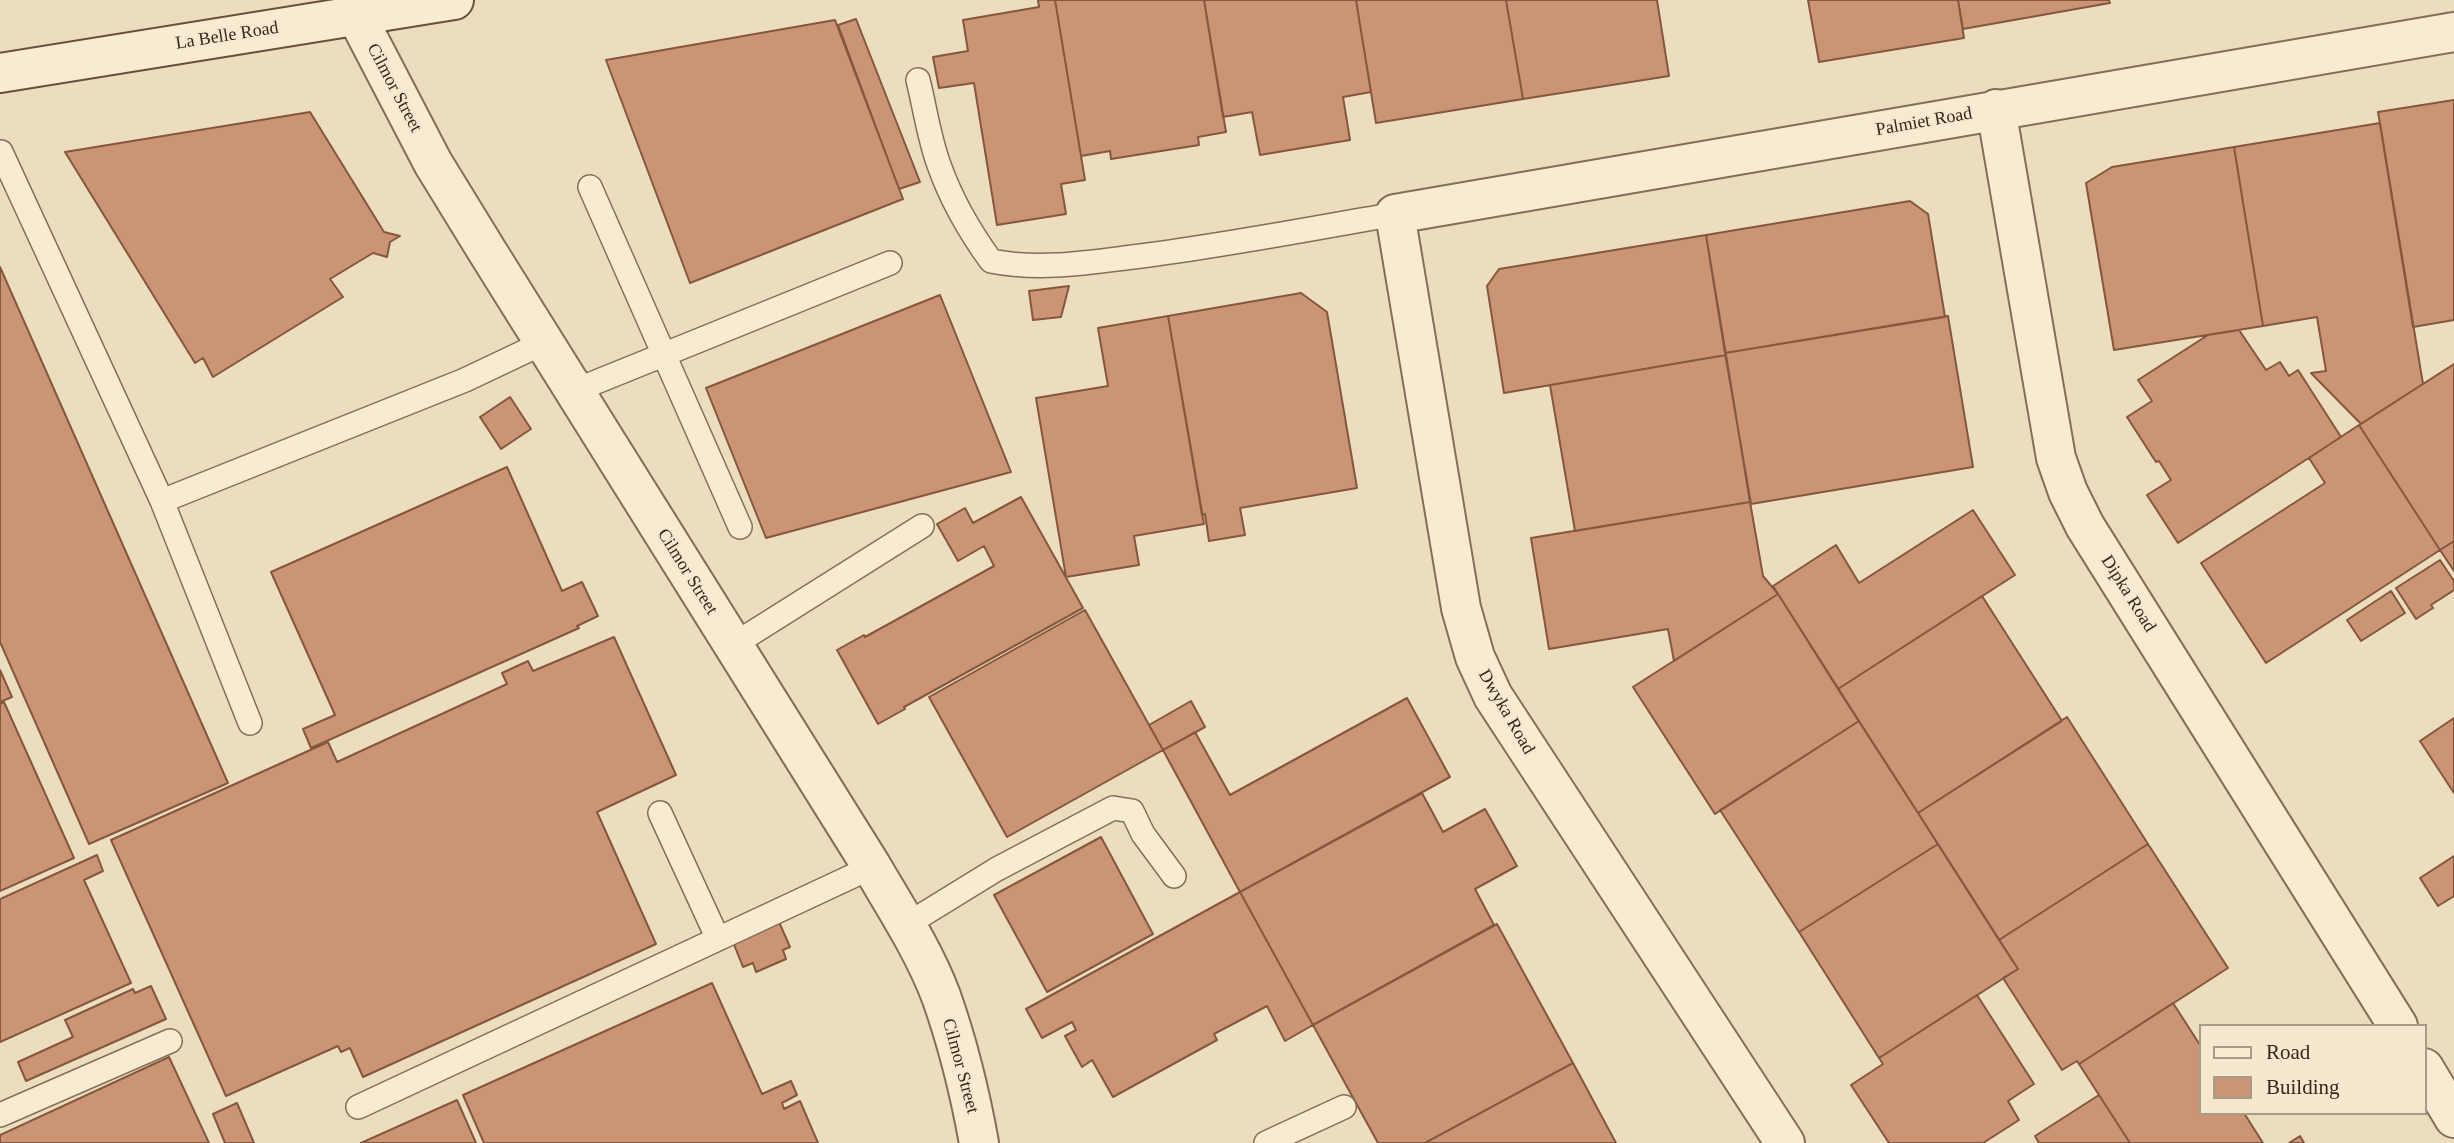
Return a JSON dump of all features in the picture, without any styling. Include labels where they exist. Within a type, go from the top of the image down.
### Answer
[{"type":"street","name":"La Belle Road","points":[[0,73],[454,0]]},
{"type":"street","name":"Cilmor Street","points":[[357,17],[433,163],[906,925],[940,994],[966,1073],[979,1143]]},
{"type":"street","name":"Palmiet Road","points":[[1395,214],[2454,32]]},
{"type":"street","name":"Dipka Road","points":[[1996,109],[2056,458],[2068,492],[2092,537],[2397,1024]]},
{"type":"street","name":"Dwyka Road","points":[[1395,214],[1461,608],[1475,657],[1493,696],[1785,1143]]},
{"type":"street","points":[[2426,1071],[2454,1118]]},
{"type":"lane","points":[[918,79],[939,165],[959,208],[991,261],[1017,266],[1072,265],[1190,250],[1395,214]]},
{"type":"lane","points":[[1,152],[162,500],[250,723]]},
{"type":"lane","points":[[590,187],[740,527]]},
{"type":"lane","points":[[574,391],[890,263]]},
{"type":"lane","points":[[162,500],[465,380],[543,343]]},
{"type":"lane","points":[[733,645],[922,526]]},
{"type":"lane","points":[[906,925],[997,869],[1113,808],[1132,811],[1143,834],[1174,876]]},
{"type":"lane","points":[[660,814],[718,939]]},
{"type":"lane","points":[[358,1107],[872,867]]},
{"type":"lane","points":[[0,1115],[170,1041]]},
{"type":"lane","points":[[1266,1143],[1344,1107]]},
{"type":"building","points":[[1038,0],[1055,0],[1085,180],[1061,184],[1066,214],[997,225],[974,83],[939,88],[933,57],[968,51],[963,20],[1039,7]]},
{"type":"building","points":[[1055,0],[1204,0],[1226,132],[1198,137],[1199,145],[1111,159],[1110,151],[1081,156]]},
{"type":"building","points":[[1204,0],[1356,0],[1371,92],[1343,97],[1350,140],[1260,155],[1252,112],[1223,117]]},
{"type":"building","points":[[1356,0],[1506,0],[1523,99],[1376,123]]},
{"type":"building","points":[[1506,0],[1657,0],[1669,76],[1523,99]]},
{"type":"building","points":[[1808,0],[1958,0],[1964,38],[1819,62]]},
{"type":"building","points":[[1958,0],[2109,0],[2110,3],[1963,29]]},
{"type":"building","points":[[856,19],[920,182],[899,189],[838,25]]},
{"type":"building","points":[[835,20],[903,199],[690,283],[606,60]]},
{"type":"building","points":[[2454,100],[2454,320],[2413,327],[2378,112]]},
{"type":"building","points":[[310,112],[384,232],[400,236],[390,242],[387,257],[373,253],[330,279],[343,297],[213,377],[203,358],[195,363],[65,152]]},
{"type":"building","points":[[2380,123],[2423,384],[2361,424],[2311,373],[2326,371],[2317,317],[2263,326],[2234,147]]},
{"type":"building","points":[[2234,147],[2263,326],[2114,350],[2086,183],[2112,167]]},
{"type":"building","points":[[1910,201],[1928,214],[1945,317],[1725,353],[1706,235]]},
{"type":"building","points":[[1706,235],[1726,355],[1504,393],[1487,286],[1499,269]]},
{"type":"building","points":[[0,267],[228,783],[89,844],[0,642]]},
{"type":"building","points":[[1069,286],[1061,317],[1033,320],[1029,291]]},
{"type":"building","points":[[1301,293],[1327,312],[1357,488],[1240,508],[1245,535],[1209,541],[1205,514],[1202,515],[1168,316]]},
{"type":"building","points":[[940,295],[1011,472],[766,538],[706,388]]},
{"type":"building","points":[[1168,316],[1204,524],[1134,536],[1139,565],[1066,577],[1036,398],[1108,386],[1098,328]]},
{"type":"building","points":[[1948,316],[1973,467],[1751,504],[1725,353]]},
{"type":"building","points":[[2239,330],[2266,370],[2280,362],[2289,376],[2298,370],[2341,437],[2178,543],[2147,495],[2171,480],[2127,417],[2152,401],[2138,380],[2208,335]]},
{"type":"building","points":[[1726,355],[1750,502],[1575,531],[1550,385]]},
{"type":"building","points":[[2454,364],[2454,541],[2440,550],[2359,425]]},
{"type":"building","points":[[510,397],[531,429],[501,449],[480,417]]},
{"type":"building","points":[[2359,425],[2440,550],[2266,663],[2201,563],[2325,483],[2309,458]]},
{"type":"building","points":[[507,467],[562,591],[582,582],[598,616],[577,626],[579,628],[311,748],[303,729],[335,715],[271,572]]},
{"type":"building","points":[[1021,497],[1083,608],[878,724],[837,650],[994,566],[984,546],[958,561],[937,524],[965,508],[973,523]]},
{"type":"building","points":[[1750,502],[1763,576],[1778,594],[1674,661],[1668,629],[1549,649],[1531,538]]},
{"type":"building","points":[[1973,510],[2015,575],[1838,689],[1773,586],[1836,545],[1859,583]]},
{"type":"building","points":[[2454,541],[2454,571],[2440,550]]},
{"type":"building","points":[[2440,560],[2454,581],[2454,590],[2416,619],[2396,588]]},
{"type":"building","points":[[2391,591],[2405,613],[2361,641],[2347,620]]},
{"type":"building","points":[[1778,594],[1859,721],[1715,814],[1633,687]]},
{"type":"building","points":[[1982,596],[2062,721],[1918,813],[1838,689]]},
{"type":"building","points":[[1085,610],[1163,750],[1007,837],[929,697]]},
{"type":"building","points":[[614,637],[676,775],[597,812],[656,944],[363,1077],[350,1048],[341,1052],[338,1046],[226,1096],[111,840],[328,742],[337,762],[507,684],[502,673],[528,661],[533,671]]},
{"type":"building","points":[[0,670],[12,697],[0,702]]},
{"type":"building","points":[[1407,698],[1450,777],[1240,892],[1163,750],[1195,732],[1230,795]]},
{"type":"building","points":[[1191,701],[1205,727],[1163,750],[1149,725]]},
{"type":"building","points":[[4,702],[74,858],[0,891],[0,704]]},
{"type":"building","points":[[2067,717],[2148,844],[1999,940],[1918,813]]},
{"type":"building","points":[[2454,718],[2454,793],[2420,741]]},
{"type":"building","points":[[1859,721],[1938,844],[1799,932],[1720,810]]},
{"type":"building","points":[[1422,793],[1443,832],[1485,809],[1517,866],[1475,889],[1494,925],[1313,1025],[1240,892]]},
{"type":"building","points":[[1101,837],[1153,934],[1047,992],[994,895]]},
{"type":"building","points":[[1938,844],[2018,969],[1879,1058],[1799,932]]},
{"type":"building","points":[[2148,844],[2228,968],[2079,1064],[2077,1061],[2062,1070],[2003,978],[2018,969],[1999,940]]},
{"type":"building","points":[[97,855],[103,871],[84,880],[131,983],[0,1042],[0,899]]},
{"type":"building","points":[[2454,856],[2454,896],[2438,906],[2420,878]]},
{"type":"building","points":[[1240,892],[1313,1025],[1285,1041],[1267,1006],[1214,1034],[1217,1040],[1113,1097],[1092,1060],[1082,1067],[1065,1036],[1076,1030],[1072,1022],[1042,1038],[1026,1009]]},
{"type":"building","points":[[779,922],[790,947],[783,950],[786,959],[756,972],[753,963],[743,967],[733,942]]},
{"type":"building","points":[[1497,924],[1573,1063],[1425,1143],[1378,1143],[1313,1025]]},
{"type":"building","points":[[712,983],[762,1094],[791,1081],[797,1095],[782,1103],[784,1109],[800,1101],[818,1143],[484,1143],[463,1095]]},
{"type":"building","points":[[151,986],[166,1019],[26,1081],[18,1062],[73,1037],[65,1020],[133,989],[135,993]]},
{"type":"building","points":[[1977,995],[2034,1084],[2008,1101],[2019,1120],[1983,1143],[1889,1143],[1851,1085],[1883,1064],[1879,1058]]},
{"type":"building","points":[[2173,1003],[2198,1042],[2198,1115],[2245,1115],[2263,1143],[2130,1143],[2079,1064]]},
{"type":"building","points":[[169,1057],[209,1143],[0,1143],[0,1135]]},
{"type":"building","points":[[1573,1063],[1616,1143],[1425,1143]]},
{"type":"building","points":[[2099,1095],[2130,1143],[2039,1143],[2035,1136]]},
{"type":"building","points":[[457,1100],[476,1143],[361,1143]]},
{"type":"building","points":[[237,1103],[254,1143],[225,1143],[213,1114]]},
{"type":"building","points":[[2300,1136],[2304,1143],[2289,1143]]}]
